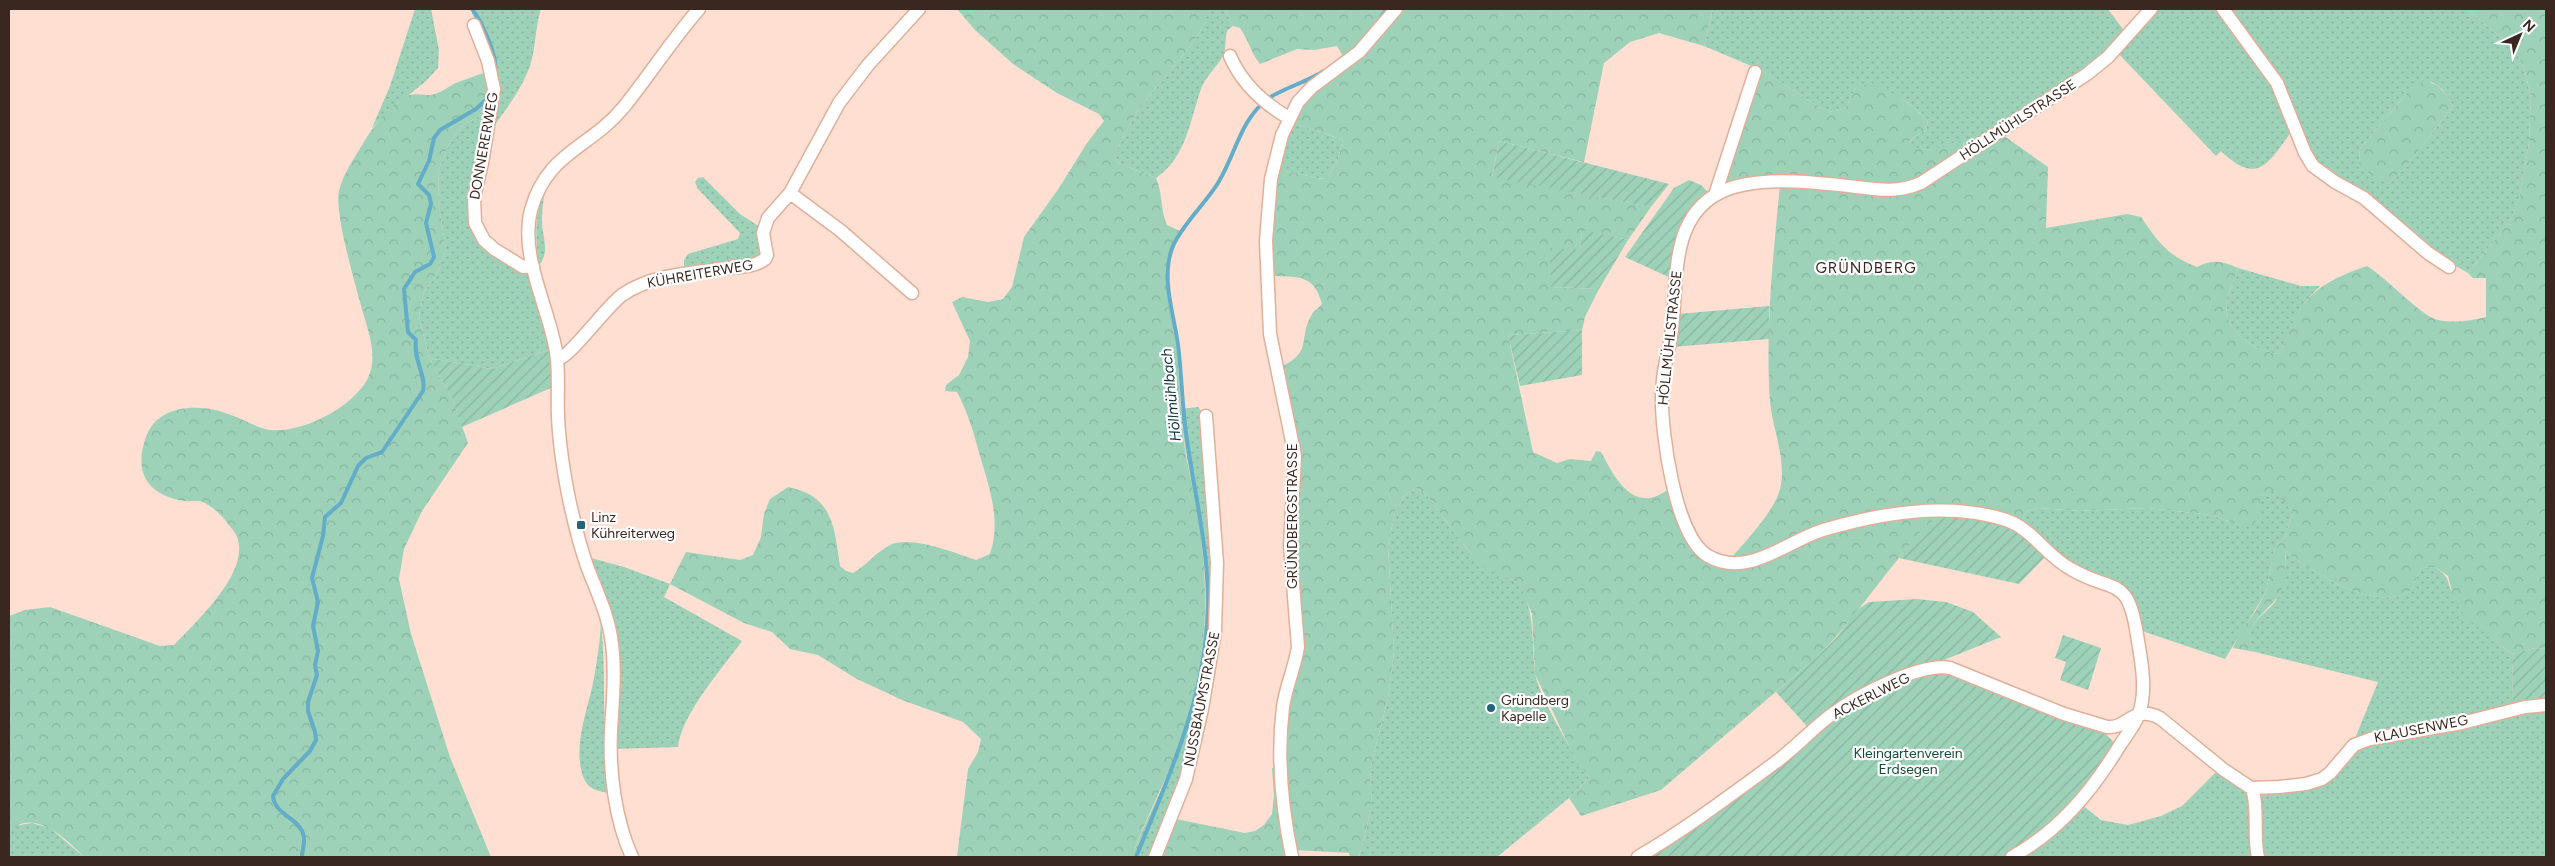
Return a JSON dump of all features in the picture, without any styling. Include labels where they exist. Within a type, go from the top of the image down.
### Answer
[{"type":"street","points":[[632,857],[626,844],[620,817],[611,756],[613,677],[611,636],[605,611],[584,556],[569,496],[560,441],[558,359],[533,266],[529,228],[531,211],[545,179],[565,155],[597,132],[622,109],[665,50],[700,9]]},
{"type":"street","name":"KÜHREITERWEG","points":[[558,359],[569,353],[612,303],[634,288],[678,275],[751,265],[765,259],[767,255],[763,233],[764,226],[775,209],[790,193],[839,103],[868,65],[919,9]]},
{"type":"street","name":"GRÜNDBERGSTRASSE","points":[[1292,857],[1284,796],[1282,736],[1283,706],[1298,646],[1290,546],[1295,456],[1270,334],[1266,241],[1271,179],[1276,154],[1289,118],[1306,92],[1359,52],[1396,9]]},
{"type":"street","name":"HÖLLMÜHLSTRASSE","points":[[2012,857],[2045,836],[2072,811],[2108,766],[2139,714],[2142,670],[2133,609],[2129,600],[2116,588],[2066,567],[2024,529],[2008,521],[1954,512],[1895,514],[1825,530],[1809,535],[1768,556],[1738,563],[1710,558],[1696,546],[1685,526],[1674,485],[1664,431],[1662,396],[1673,324],[1682,237],[1690,217],[1716,195],[1739,186],[1764,183],[1847,186],[1891,191],[1916,185],[2087,74],[2108,57],[2151,9]]},
{"type":"street","points":[[2223,9],[2277,84],[2305,153],[2313,166],[2335,182],[2364,198],[2428,253],[2449,267]]},
{"type":"street","name":"DONNERERWEG","points":[[474,25],[492,75],[494,89],[474,197],[474,223],[484,240],[494,249],[523,267],[533,266]]},
{"type":"street","points":[[1230,56],[1246,85],[1265,102],[1289,118]]},
{"type":"street","points":[[1716,195],[1755,72]]},
{"type":"street","points":[[790,193],[841,231],[912,293]]},
{"type":"street","name":"NUSSBAUMSTRASSE","points":[[1156,857],[1186,779],[1202,709],[1215,631],[1217,563],[1206,416]]},
{"type":"street","name":"ACKERLWEG","points":[[1638,857],[1776,762],[1839,710],[1893,682],[1926,669],[1938,666],[1950,668],[2064,714],[2107,727]]},
{"type":"street","name":"KLAUSENWEG","points":[[2251,788],[2287,787],[2318,781],[2330,773],[2354,745],[2370,739],[2462,723],[2525,707],[2546,705]]},
{"type":"street","points":[[2107,727],[2114,726],[2139,714],[2150,713],[2160,718],[2217,764],[2251,788],[2256,801],[2254,827],[2258,857]]},
{"type":"street","points":[[2107,727],[2122,743]]},
{"type":"green space","points":[[415,9],[431,9],[439,50],[438,68],[426,81],[389,111],[372,128],[390,86]]},
{"type":"green space","points":[[475,9],[541,9],[530,66],[518,91],[492,129],[482,38],[472,13]]},
{"type":"green space","points":[[957,9],[1206,9],[1206,22],[1192,44],[1138,110],[1114,154],[1118,163],[1156,178],[1167,225],[1180,231],[1172,247],[1168,263],[1168,295],[1179,371],[1184,445],[1199,523],[1205,587],[1200,671],[1191,713],[1184,735],[1132,857],[957,857],[968,769],[978,752],[981,739],[963,722],[902,700],[857,679],[818,655],[790,649],[772,632],[744,623],[670,584],[686,552],[740,560],[753,555],[761,537],[764,514],[770,499],[788,487],[803,491],[815,498],[823,506],[833,527],[840,566],[846,571],[853,573],[885,548],[899,542],[933,546],[976,560],[990,554],[993,542],[994,518],[988,482],[965,408],[957,392],[945,391],[946,385],[959,375],[968,357],[970,341],[952,302],[962,297],[988,302],[1003,299],[1012,287],[1024,237],[1059,188],[1087,143],[1104,121],[1099,114],[1057,93],[1013,64],[975,30]]},
{"type":"green space","points":[[1206,9],[1225,9],[1233,26],[1227,31],[1223,57],[1202,86],[1186,136],[1175,159],[1156,178],[1118,163],[1114,154],[1138,110],[1192,44],[1206,22]]},
{"type":"green space","points":[[1225,9],[1713,9],[1704,46],[1659,33],[1630,42],[1604,63],[1584,162],[1499,141],[1492,176],[1651,207],[1628,240],[1582,231],[1580,250],[1551,287],[1599,289],[1585,317],[1582,330],[1508,335],[1533,452],[1557,463],[1570,459],[1591,461],[1596,451],[1601,452],[1614,475],[1626,490],[1641,498],[1650,498],[1672,488],[1681,525],[1724,566],[1764,519],[1777,498],[1782,479],[1781,457],[1770,402],[1768,348],[1770,294],[1780,185],[1891,194],[2000,133],[2048,167],[2046,228],[2127,214],[2141,217],[2164,247],[2178,258],[2197,267],[2218,262],[2238,268],[2228,300],[2228,318],[2236,332],[2257,348],[2281,354],[2294,320],[2311,296],[2334,280],[2367,266],[2421,311],[2435,319],[2454,322],[2486,317],[2486,278],[2473,278],[2468,273],[2511,220],[2519,198],[2529,143],[2531,97],[2524,68],[2514,48],[2467,9],[2546,9],[2546,649],[2535,648],[2512,654],[2465,617],[2453,595],[2448,576],[2435,567],[2421,568],[2411,591],[2394,597],[2378,597],[2363,594],[2336,583],[2286,553],[2282,589],[2258,618],[2250,633],[2250,642],[2255,652],[2233,648],[2240,632],[2255,612],[2266,592],[2274,550],[2285,536],[2293,512],[2274,491],[2260,496],[2260,513],[2254,526],[2240,525],[2211,515],[2148,508],[2079,511],[2039,508],[2027,511],[2020,523],[1938,516],[1906,549],[1849,621],[1819,655],[1661,790],[1581,816],[1569,798],[1589,778],[1572,752],[1535,674],[1532,614],[1519,583],[1485,568],[1466,548],[1426,494],[1416,488],[1404,496],[1395,512],[1388,546],[1394,652],[1388,698],[1370,769],[1372,806],[1359,857],[1350,857],[1349,853],[1294,850],[1288,811],[1285,738],[1298,620],[1294,499],[1280,367],[1290,362],[1301,351],[1307,324],[1313,313],[1322,304],[1319,294],[1314,287],[1304,279],[1271,276],[1270,251],[1277,171],[1326,179],[1337,162],[1343,140],[1292,122],[1307,96],[1348,65],[1337,46],[1314,50],[1297,49],[1260,64],[1243,32],[1240,28],[1233,26]]},
{"type":"green space","points":[[1713,9],[2108,9],[2125,32],[2106,54],[1965,151],[1964,142],[1922,150],[1915,148],[1909,143],[1914,137],[1926,130],[1928,121],[1920,113],[1895,96],[1886,92],[1856,87],[1849,103],[1843,109],[1826,111],[1761,70],[1704,46]]},
{"type":"green space","points":[[2154,9],[2220,9],[2272,80],[2291,132],[2275,153],[2261,167],[2253,169],[2244,167],[2233,162],[2221,151],[2216,156],[2117,52]]},
{"type":"green space","points":[[2226,9],[2467,9],[2514,48],[2524,68],[2531,97],[2529,143],[2519,198],[2511,220],[2468,273],[2439,256],[2317,163]],"holes":[[[2432,82],[2442,89],[2453,106],[2406,167],[2388,184],[2359,164],[2360,149],[2406,94]]]},
{"type":"green space","points":[[1761,70],[1826,111],[1843,109],[1849,103],[1856,87],[1864,85],[1884,89],[1905,101],[1928,121],[1926,130],[1909,142],[1915,147],[1928,149],[1963,141],[1965,151],[1913,183],[1722,186]]},
{"type":"green space","points":[[487,72],[490,89],[488,110],[462,126],[449,144],[439,169],[438,201],[446,249],[438,271],[424,292],[419,316],[429,358],[452,398],[468,443],[422,511],[404,549],[399,579],[411,634],[450,757],[491,857],[84,857],[59,834],[38,824],[28,822],[18,825],[9,832],[9,616],[25,610],[50,607],[160,646],[174,645],[206,611],[218,597],[235,568],[239,553],[237,538],[223,517],[207,504],[201,501],[184,501],[171,498],[153,488],[143,471],[141,461],[146,437],[152,426],[160,418],[171,412],[195,408],[220,411],[266,429],[284,430],[325,417],[350,400],[360,390],[370,372],[372,348],[356,289],[340,217],[338,202],[343,178],[373,128],[383,115],[401,100],[410,95],[435,94],[456,83]]},
{"type":"green space","points":[[2422,82],[2428,82],[2441,89],[2453,106],[2406,167],[2388,184],[2375,178],[2359,164],[2360,149],[2406,94]]},
{"type":"green space","points":[[488,110],[472,221],[528,272],[551,349],[492,369],[429,358],[419,316],[424,292],[438,271],[446,249],[438,201],[439,169],[449,144],[462,126]]},
{"type":"green space","points":[[1292,122],[1343,140],[1337,162],[1326,179],[1277,171]]},
{"type":"green space","points":[[1499,141],[1669,184],[1651,207],[1492,177]]},
{"type":"green space","points":[[703,177],[740,214],[760,227],[761,258],[689,270],[684,267],[684,260],[688,254],[738,239],[740,233],[698,189],[695,182],[698,178]]},
{"type":"green space","points":[[1689,180],[1701,185],[1711,195],[1700,203],[1673,279],[1625,257],[1674,188]]},
{"type":"green space","points":[[546,187],[542,219],[545,250],[539,266],[536,226],[539,206]]},
{"type":"green space","points":[[1582,230],[1628,240],[1599,289],[1551,287],[1550,248],[1580,250]]},
{"type":"green space","points":[[2238,268],[2301,286],[2320,286],[2296,317],[2281,354],[2257,348],[2231,326],[2227,306],[2229,293]]},
{"type":"green space","points":[[1769,306],[1769,339],[1672,347],[1678,314]]},
{"type":"green space","points":[[1582,330],[1582,375],[1520,386],[1508,335]]},
{"type":"green space","points":[[551,349],[553,387],[462,427],[452,398],[429,358],[492,369]]},
{"type":"green space","points":[[1198,407],[1202,412],[1212,539],[1212,619],[1189,754],[1151,857],[1132,857],[1180,743],[1193,695],[1202,646],[1205,621],[1205,570],[1181,409]]},
{"type":"green space","points":[[1416,488],[1426,494],[1466,548],[1485,567],[1519,583],[1528,605],[1532,627],[1537,682],[1558,726],[1589,778],[1569,798],[1497,857],[1359,857],[1372,806],[1370,769],[1388,698],[1394,652],[1388,546],[1395,512],[1404,496]]},
{"type":"green space","points":[[2274,490],[2293,512],[2285,536],[2274,550],[2266,592],[2225,659],[2139,630],[2133,601],[2077,571],[2020,523],[2027,511],[2039,508],[2079,511],[2148,508],[2211,515],[2240,525],[2260,513],[2260,496]]},
{"type":"green space","points":[[1938,516],[1987,519],[2020,531],[2047,555],[2019,584],[1899,558],[1916,536]]},
{"type":"green space","points":[[2286,553],[2336,583],[2363,594],[2378,597],[2394,597],[2411,591],[2421,568],[2435,567],[2447,578],[2451,590],[2465,611],[2512,654],[2513,705],[2464,719],[2354,741],[2378,682],[2255,652],[2250,643],[2249,635],[2251,629],[2276,600],[2281,590]]},
{"type":"green space","points":[[591,558],[624,567],[670,584],[664,597],[742,641],[695,706],[681,734],[678,747],[616,749],[619,656],[612,614]]},
{"type":"green space","name":"Kleingartenverein Erdsegen","points":[[1917,599],[1946,602],[1973,612],[2001,637],[1939,662],[2094,728],[2106,734],[2117,746],[2070,810],[2006,857],[1642,857],[1814,734],[1776,692],[1837,637],[1857,610],[1869,602]]},
{"type":"green space","points":[[601,622],[608,793],[595,790],[587,784],[581,769],[580,757],[580,744],[597,660]]},
{"type":"green space","points":[[2063,635],[2101,648],[2088,690],[2060,680],[2066,662],[2055,658]]},
{"type":"green space","points":[[2535,648],[2546,649],[2546,701],[2513,705],[2512,654]]},
{"type":"green space","points":[[2546,708],[2546,857],[2261,857],[2260,794],[2307,788],[2358,746]]},
{"type":"green space","points":[[1272,768],[1279,768],[1290,857],[1160,857],[1176,819],[1245,833],[1255,831],[1264,825],[1272,814],[1274,796]]},
{"type":"green space","points":[[2219,769],[2248,788],[2255,857],[2017,857],[2082,805],[2101,820],[2128,825],[2161,816],[2182,806]]},
{"type":"green space","points":[[32,823],[50,828],[84,857],[9,857],[9,832],[14,826]]},
{"type":"green space","points":[[1177,842],[1212,857],[1170,857]]},
{"type":"waterway","points":[[472,9],[488,38],[494,55],[495,68]]},
{"type":"waterway","name":"Höllmühlbach","points":[[1381,17],[1387,9]]},
{"type":"waterway","name":"Höllmühlbach","points":[[1136,857],[1173,766],[1193,705],[1206,641],[1208,608],[1204,545],[1185,428],[1178,345],[1169,296],[1169,258],[1182,230],[1218,183],[1245,126],[1259,106],[1276,94],[1324,71]]},
{"type":"waterway","points":[[302,857],[304,839],[302,830],[278,808],[273,796],[283,779],[310,751],[316,740],[308,711],[308,702],[317,675],[315,665],[318,651],[313,626],[318,602],[312,578],[323,536],[325,517],[341,503],[358,466],[366,458],[382,452],[423,391],[423,380],[416,354],[416,340],[408,332],[404,289],[415,272],[430,264],[434,257],[426,223],[431,204],[429,195],[418,184],[429,161],[434,138],[440,130],[476,109],[487,99]]},
{"type":"place","name":"Linz Kühreiterweg","points":[[581,525]]},
{"type":"place","name":"Gründberg Kapelle","points":[[1491,708]]},
{"type":"district","name":"GRÜNDBERG","points":[[1866,268]]}]
